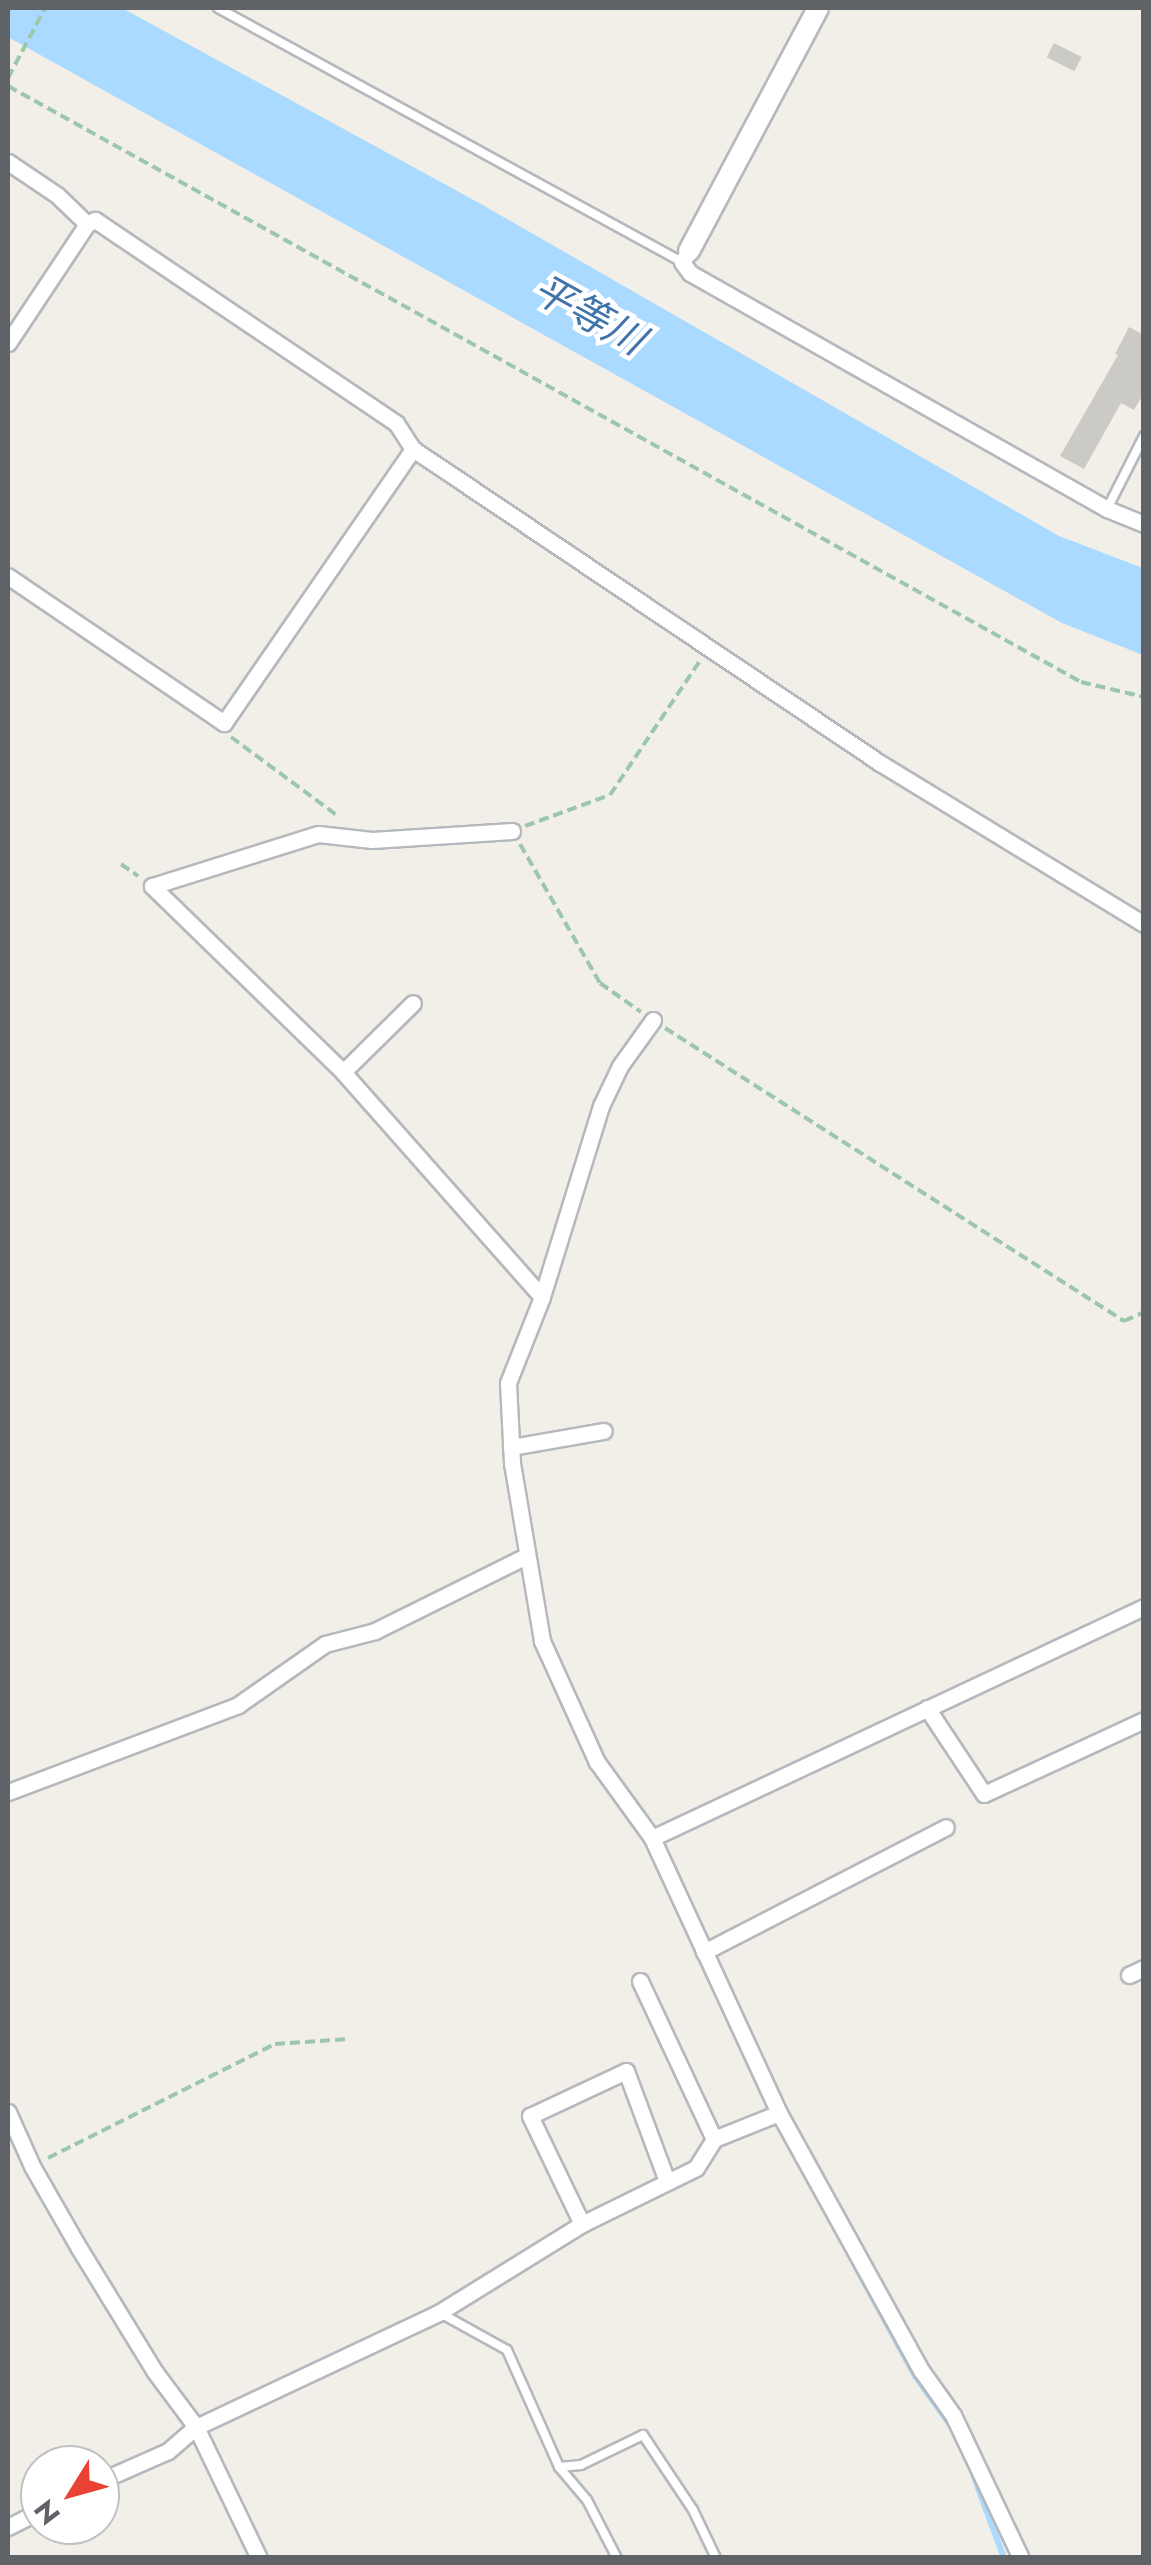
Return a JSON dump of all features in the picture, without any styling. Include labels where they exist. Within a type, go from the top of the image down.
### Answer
[{"type":"street","points":[[818,8],[686,257],[690,273],[1107,509],[1144,524]]},
{"type":"street","points":[[8,162],[57,195],[87,224]]},
{"type":"street","points":[[8,343],[87,224],[96,220],[396,423],[413,448],[708,648],[880,763],[1144,924]]},
{"type":"street","points":[[8,576],[224,723],[413,448]]},
{"type":"street","points":[[512,831],[372,840],[318,834],[152,886],[344,1072],[542,1297]]},
{"type":"street","points":[[344,1072],[414,1003]]},
{"type":"street","points":[[653,1020],[620,1066],[601,1106],[542,1297],[508,1383],[511,1447],[542,1641],[596,1762],[652,1838],[779,2113],[921,2370],[953,2416],[1021,2558]]},
{"type":"street","points":[[511,1447],[604,1431]]},
{"type":"street","points":[[8,1792],[238,1705],[325,1644],[374,1630],[526,1556]]},
{"type":"street","points":[[652,1838],[1144,1608]]},
{"type":"street","points":[[927,1708],[984,1794],[1144,1720]]},
{"type":"street","points":[[704,1952],[946,1827]]},
{"type":"street","points":[[640,1981],[714,2139]]},
{"type":"street","points":[[582,2224],[530,2116],[626,2071],[666,2182]]},
{"type":"street","points":[[8,2112],[32,2166],[155,2372],[196,2428],[259,2558]]},
{"type":"street","points":[[120,2473],[168,2451],[196,2428],[440,2312],[582,2224],[696,2168],[714,2139],[779,2113]]},
{"type":"lane","points":[[218,8],[686,257]]},
{"type":"lane","points":[[1107,509],[1144,436]]},
{"type":"lane","points":[[440,2312],[507,2350],[559,2467],[588,2500],[617,2558]]},
{"type":"lane","points":[[559,2467],[581,2466],[642,2436],[693,2510],[716,2558]]},
{"type":"path","points":[[8,78],[45,8]]},
{"type":"path","points":[[8,86],[1080,682],[1144,697]]},
{"type":"path","points":[[708,648],[610,795],[512,831],[600,983],[1124,1320],[1144,1312]]},
{"type":"path","points":[[224,723],[233,742],[341,818]]},
{"type":"path","points":[[32,2166],[275,2044],[348,2038]]},
{"type":"water","name":"平等川","points":[[8,8],[122,8],[481,204],[1059,536],[1143,568],[1143,655],[1062,623],[8,37]]},
{"type":"building","points":[[1054,43],[1082,57],[1074,71],[1047,57]]},
{"type":"building","points":[[1129,327],[1144,335],[1144,393],[1134,410],[1121,403],[1084,469],[1060,456],[1118,355],[1115,354]]},
{"type":"waterway","points":[[852,2260],[915,2376],[953,2429]]},
{"type":"waterway","points":[[974,2477],[1004,2558]]}]
